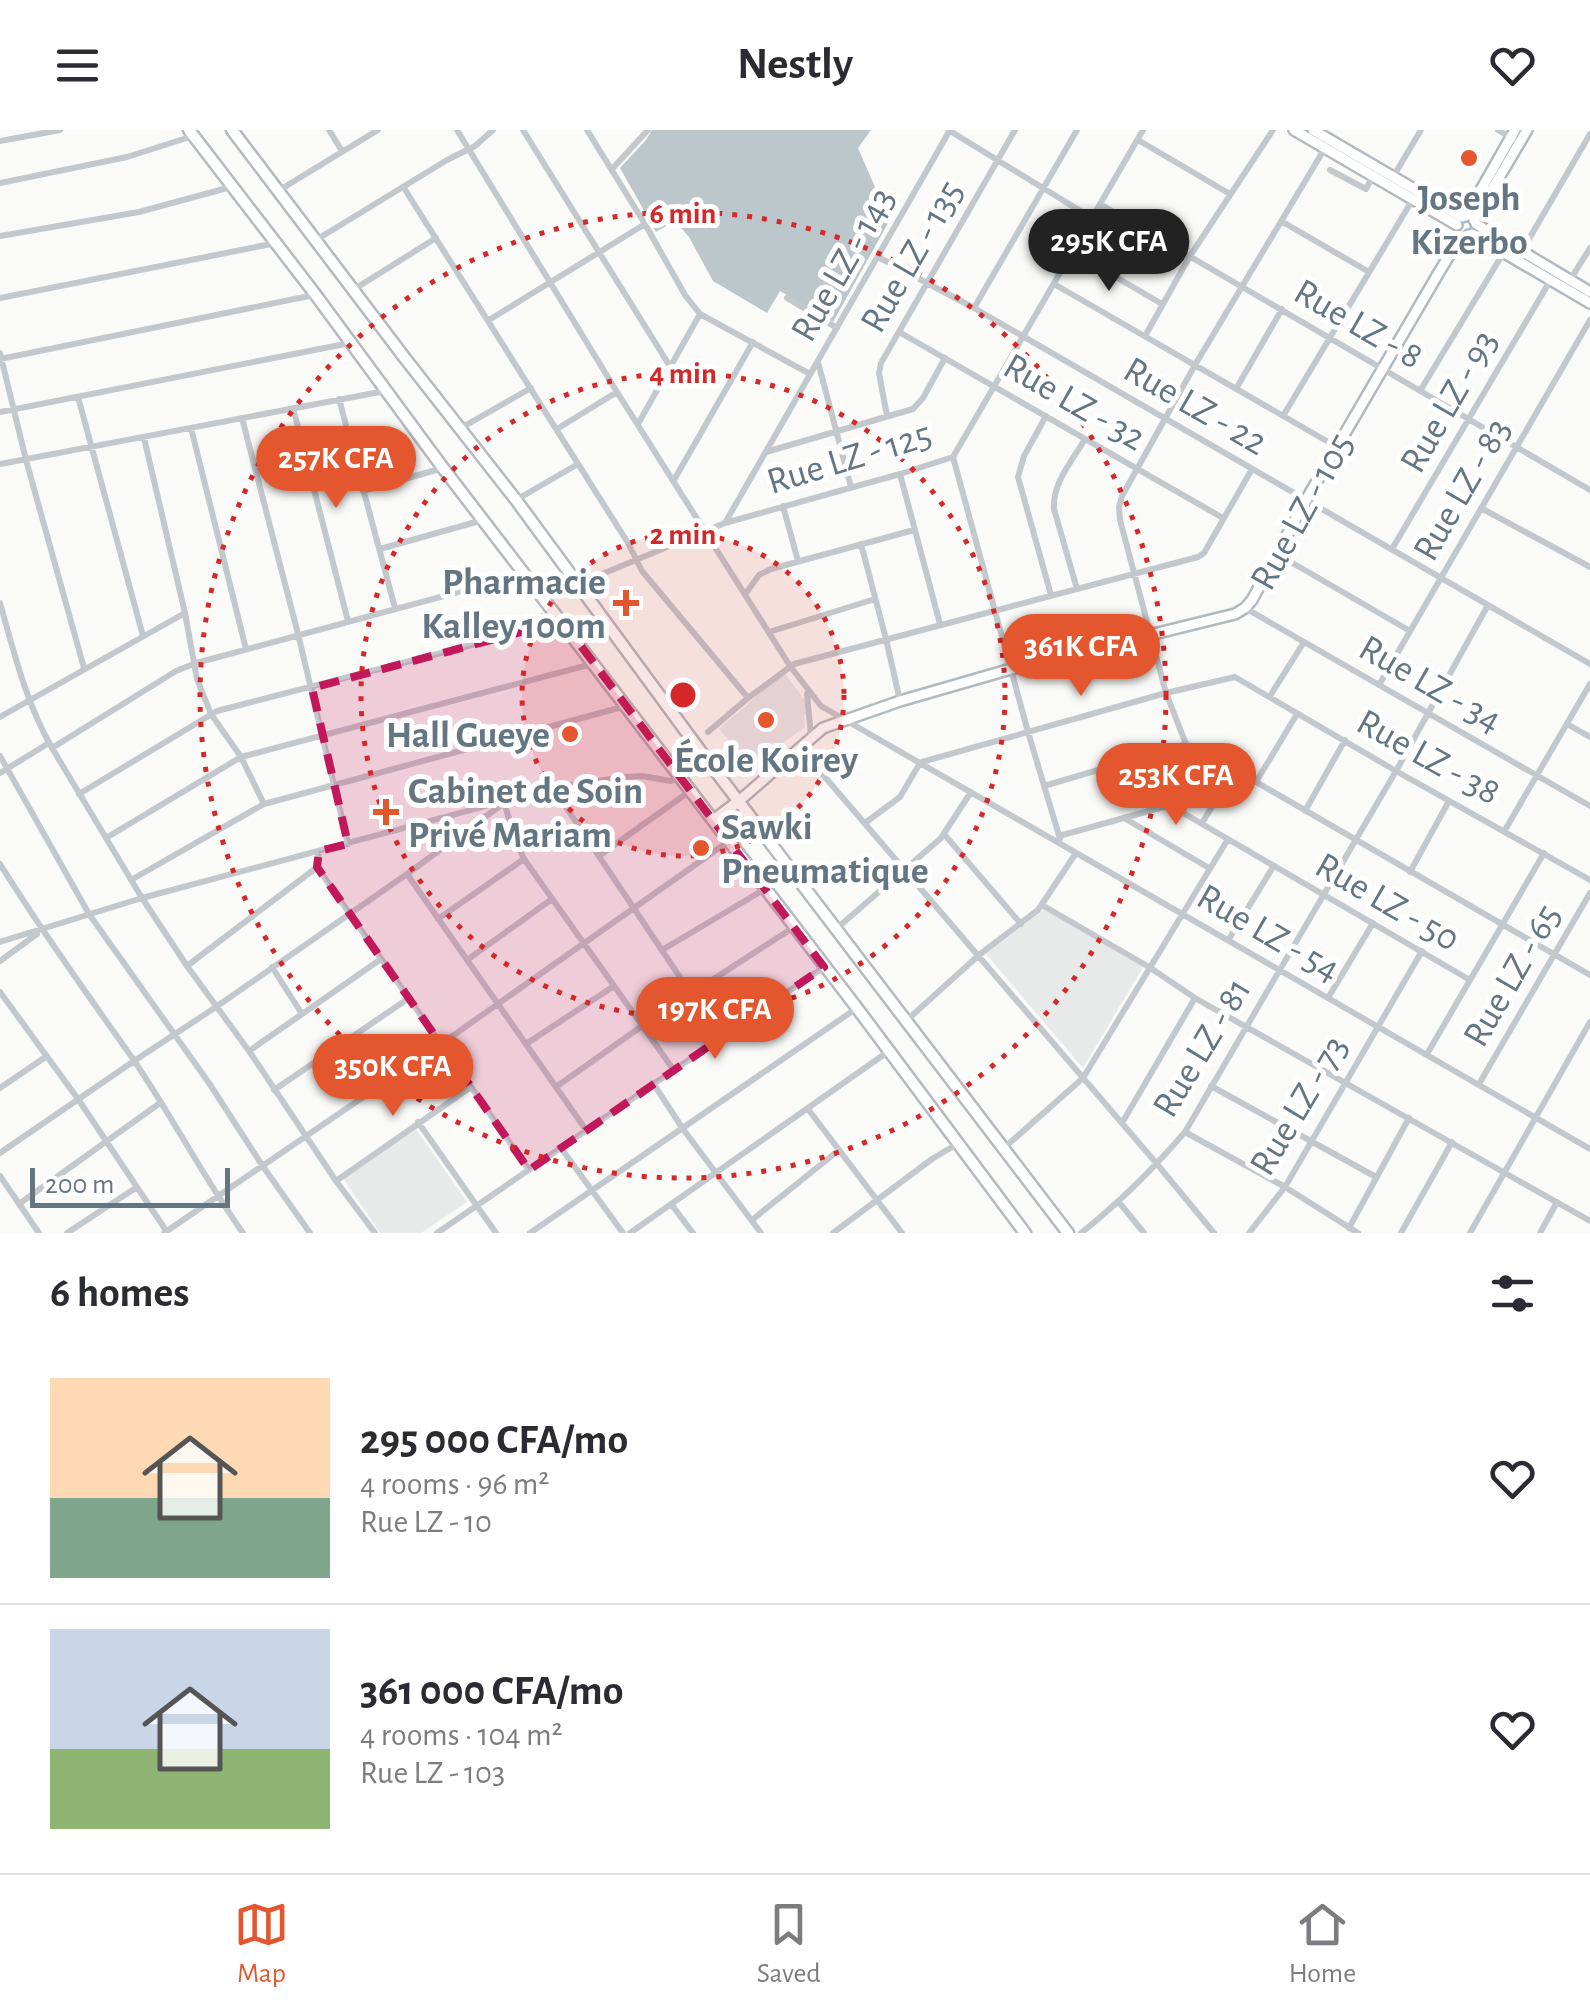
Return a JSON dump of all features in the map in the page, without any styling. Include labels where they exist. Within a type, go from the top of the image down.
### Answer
[{"type":"main road","points":[[232,130],[1068,1233]]},
{"type":"main road","points":[[1294,130],[1412,199],[1521,252],[1590,292]]},
{"type":"main road","points":[[1314,130],[1590,303]]},
{"type":"main road","name":"Rue LZ - 105","points":[[738,801],[823,728],[900,701],[1245,608],[1515,137],[1527,130]]},
{"type":"main road","points":[[192,133],[1025,1233]]},
{"type":"main road","points":[[680,776],[704,756]]},
{"type":"main road","points":[[714,820],[738,801]]},
{"type":"street","points":[[0,140],[60,130]]},
{"type":"street","points":[[329,130],[342,151]]},
{"type":"street","points":[[278,192],[378,130]]},
{"type":"street","name":"Rue LZ - 54","points":[[457,130],[617,392],[790,666],[820,706],[1590,1148]]},
{"type":"street","points":[[315,240],[470,149],[493,130]]},
{"type":"street","points":[[524,130],[671,368]]},
{"type":"street","points":[[587,130],[700,314],[753,342],[824,388]]},
{"type":"street","points":[[611,170],[648,130]]},
{"type":"street","points":[[950,130],[1092,218]]},
{"type":"street","name":"Rue LZ - 143","points":[[808,378],[950,130]]},
{"type":"street","name":"Rue LZ - 135","points":[[887,416],[881,363],[1015,130]]},
{"type":"street","points":[[974,308],[1078,130]]},
{"type":"street","name":"Rue LZ - 125","points":[[578,584],[725,523],[954,456],[1144,130]]},
{"type":"street","points":[[1145,336],[1190,256],[1273,130]]},
{"type":"street","points":[[1394,177],[1421,130]]},
{"type":"street","points":[[1498,130],[1515,137]]},
{"type":"street","points":[[0,183],[127,157],[192,133]]},
{"type":"street","points":[[1521,252],[1590,134]]},
{"type":"street","points":[[1138,140],[1230,194]]},
{"type":"street","points":[[1325,148],[1164,418],[1119,507],[1166,693],[1186,744],[1590,976]]},
{"type":"street","points":[[1330,170],[1366,189],[1374,176]]},
{"type":"street","points":[[0,236],[139,212],[233,186]]},
{"type":"street","points":[[404,188],[636,560],[748,698]]},
{"type":"street","points":[[1283,416],[1412,199]]},
{"type":"street","name":"Rue LZ - 8","points":[[1100,204],[1587,488]]},
{"type":"street","points":[[1281,221],[1369,272]]},
{"type":"street","points":[[488,320],[645,224]]},
{"type":"street","points":[[352,290],[436,238]]},
{"type":"street","points":[[0,298],[276,244]]},
{"type":"street","points":[[1570,280],[1590,248]]},
{"type":"street","points":[[1073,252],[1163,304]]},
{"type":"street","points":[[1420,391],[1504,252]]},
{"type":"street","name":"Rue LZ - 22","points":[[878,257],[974,308],[1590,664]]},
{"type":"street","name":"Rue LZ - 93","points":[[1392,549],[1550,281]]},
{"type":"street","points":[[1054,284],[1337,447]]},
{"type":"street","points":[[84,668],[1,357],[315,294]]},
{"type":"street","points":[[787,298],[837,328]]},
{"type":"street","points":[[1236,388],[1282,309]]},
{"type":"street","points":[[638,424],[700,314]]},
{"type":"street","name":"Rue LZ - 83","points":[[1378,684],[1590,320]]},
{"type":"street","name":"Rue LZ - 32","points":[[899,332],[1223,518]]},
{"type":"street","points":[[674,480],[753,342]]},
{"type":"street","points":[[0,412],[351,343]]},
{"type":"street","points":[[764,453],[913,409],[945,358]]},
{"type":"street","points":[[818,362],[851,487]]},
{"type":"street","points":[[725,523],[808,378]]},
{"type":"street","points":[[461,428],[530,388]]},
{"type":"street","points":[[0,464],[386,390]]},
{"type":"street","points":[[557,430],[617,392]]},
{"type":"street","points":[[78,397],[142,636]]},
{"type":"street","points":[[339,400],[395,608]]},
{"type":"street","points":[[293,408],[348,621]]},
{"type":"street","points":[[1046,416],[1024,456],[1018,476],[1051,595]]},
{"type":"street","points":[[242,418],[348,844]]},
{"type":"street","points":[[191,428],[246,648]]},
{"type":"street","points":[[144,438],[197,679],[212,714],[241,757],[264,804]]},
{"type":"street","points":[[1078,589],[1054,498],[1085,439]]},
{"type":"street","points":[[954,456],[1062,845]]},
{"type":"street","points":[[516,500],[578,464]]},
{"type":"street","points":[[363,492],[443,468]]},
{"type":"street","points":[[708,732],[790,666],[1201,555],[1252,469]]},
{"type":"street","points":[[900,474],[940,624]]},
{"type":"street","points":[[1587,488],[1590,478]]},
{"type":"street","points":[[783,506],[798,562]]},
{"type":"street","points":[[1481,508],[1590,567]]},
{"type":"street","points":[[380,549],[483,520]]},
{"type":"street","points":[[746,593],[764,572],[914,530]]},
{"type":"street","points":[[861,544],[900,701]]},
{"type":"street","points":[[1277,554],[1410,630]]},
{"type":"street","points":[[4,771],[196,663],[526,574]]},
{"type":"street","points":[[769,632],[876,598]]},
{"type":"street","points":[[0,602],[29,699],[51,746],[187,966],[375,1233]]},
{"type":"street","name":"Rue LZ - 81","points":[[1080,1233],[1157,1164],[1185,1132],[1488,605]]},
{"type":"street","name":"Rue LZ - 34","points":[[1245,608],[1590,806]]},
{"type":"street","points":[[0,717],[185,613]]},
{"type":"street","points":[[80,794],[212,714],[562,621]]},
{"type":"street","points":[[1270,696],[1304,642]]},
{"type":"street","points":[[106,838],[241,757],[593,663]]},
{"type":"street","name":"Rue LZ - 38","points":[[1166,693],[1228,677],[1242,679],[1590,880]]},
{"type":"street","points":[[1505,831],[1590,684]]},
{"type":"street","points":[[806,687],[812,738]]},
{"type":"street","points":[[865,824],[900,797],[920,762],[1166,693]]},
{"type":"street","points":[[131,880],[264,804],[626,706]]},
{"type":"street","points":[[1256,782],[1297,714]]},
{"type":"street","points":[[1567,724],[1590,737]]},
{"type":"street","points":[[1305,811],[1344,740]]},
{"type":"street","points":[[1044,786],[1186,744]]},
{"type":"street","points":[[800,748],[1214,1233]]},
{"type":"street","points":[[0,756],[4,771],[90,914],[310,1233]]},
{"type":"street","points":[[1202,823],[1234,771]]},
{"type":"street","points":[[0,942],[142,898],[554,788],[624,776],[671,781],[680,776]]},
{"type":"street","points":[[554,788],[720,1037]]},
{"type":"street","points":[[599,856],[690,791]]},
{"type":"street","points":[[836,928],[944,834],[971,792]]},
{"type":"street","points":[[1410,872],[1449,800]]},
{"type":"street","points":[[504,803],[524,859],[673,1070]]},
{"type":"street","points":[[0,1153],[216,1007],[504,803]]},
{"type":"street","name":"Rue LZ - 50","points":[[1059,836],[1173,806],[1470,980]]},
{"type":"street","points":[[1124,818],[1209,868]]},
{"type":"street","points":[[944,834],[1021,924]]},
{"type":"street","points":[[1004,1149],[1082,1078],[1228,839]]},
{"type":"street","points":[[0,992],[78,1099],[166,1232],[729,841]]},
{"type":"street","points":[[187,966],[317,867],[320,852]]},
{"type":"street","points":[[906,1021],[1042,905],[1076,853]]},
{"type":"street","points":[[1427,1054],[1544,853]]},
{"type":"street","points":[[438,919],[524,859]]},
{"type":"street","points":[[0,864],[134,1061],[243,1233]]},
{"type":"street","points":[[1229,939],[1273,866]]},
{"type":"street","points":[[317,867],[529,1170]]},
{"type":"street","points":[[406,874],[586,1130]]},
{"type":"street","points":[[662,950],[765,889]]},
{"type":"street","name":"Rue LZ - 65","points":[[1479,1084],[1590,893]]},
{"type":"street","points":[[467,960],[552,898]]},
{"type":"street","points":[[1042,905],[1150,967],[1195,998],[1590,1221]]},
{"type":"street","points":[[1328,998],[1373,923]]},
{"type":"street","points":[[692,993],[794,927]]},
{"type":"street","points":[[0,961],[42,931]]},
{"type":"street","name":"Rue LZ - 73","points":[[1250,1233],[1284,1187],[1422,952]]},
{"type":"street","points":[[249,1051],[381,959]]},
{"type":"street","points":[[437,1233],[824,966]]},
{"type":"street","points":[[272,967],[302,1014]]},
{"type":"street","points":[[526,1044],[614,986]]},
{"type":"street","points":[[274,1090],[408,998]]},
{"type":"street","points":[[1122,1122],[1195,998]]},
{"type":"street","points":[[530,1233],[857,1008]]},
{"type":"street","points":[[1470,1233],[1590,1022]]},
{"type":"street","points":[[556,1087],[642,1026]]},
{"type":"street","points":[[561,1148],[590,1191],[627,1233],[889,1051]]},
{"type":"street","points":[[0,1088],[47,1056]]},
{"type":"street","points":[[653,1083],[715,1174],[762,1233]]},
{"type":"street","points":[[1211,1086],[1376,1177]]},
{"type":"street","points":[[336,1180],[471,1087]]},
{"type":"street","points":[[20,1204],[160,1103]]},
{"type":"street","points":[[808,1109],[902,1233]]},
{"type":"street","points":[[1349,1228],[1409,1118]]},
{"type":"street","points":[[418,1122],[496,1233]]},
{"type":"street","points":[[1185,1132],[1358,1233]]},
{"type":"street","points":[[1401,1233],[1452,1142]]},
{"type":"street","points":[[834,1233],[957,1144]]},
{"type":"street","points":[[752,1220],[839,1150]]},
{"type":"street","points":[[0,1176],[40,1233]]},
{"type":"street","points":[[67,1233],[137,1187]]},
{"type":"street","points":[[1118,1201],[1144,1233]]},
{"type":"street","points":[[1540,1233],[1558,1202]]},
{"type":"street","points":[[671,1204],[694,1233]]},
{"type":"highlighted area","points":[[562,621],[824,967],[529,1170],[317,867],[319,851],[348,844],[312,688]]},
{"type":"shaded area","points":[[652,130],[871,130],[858,148],[875,187],[901,200],[833,322],[780,291],[767,313],[713,281],[689,237],[675,221],[656,232],[620,168]]},
{"type":"shaded area","points":[[784,672],[806,702],[805,727],[751,766],[719,729]]},
{"type":"shaded area","points":[[1045,909],[1143,967],[1083,1068],[986,954]]},
{"type":"shaded area","points":[[416,1129],[467,1202],[421,1233],[380,1233],[343,1178]]},
{"type":"place","name":"Joseph Kizerbo","points":[[1469,158]]},
{"type":"place","name":"Pharmacie Kalley 100m","points":[[626,603]]},
{"type":"place","name":"École Koirey","points":[[766,720]]},
{"type":"place","name":"Hall Gueye","points":[[570,734]]},
{"type":"place","name":"Cabinet de Soin Privé Mariam","points":[[386,812]]},
{"type":"place","name":"Sawki Pneumatique","points":[[701,848]]}]
